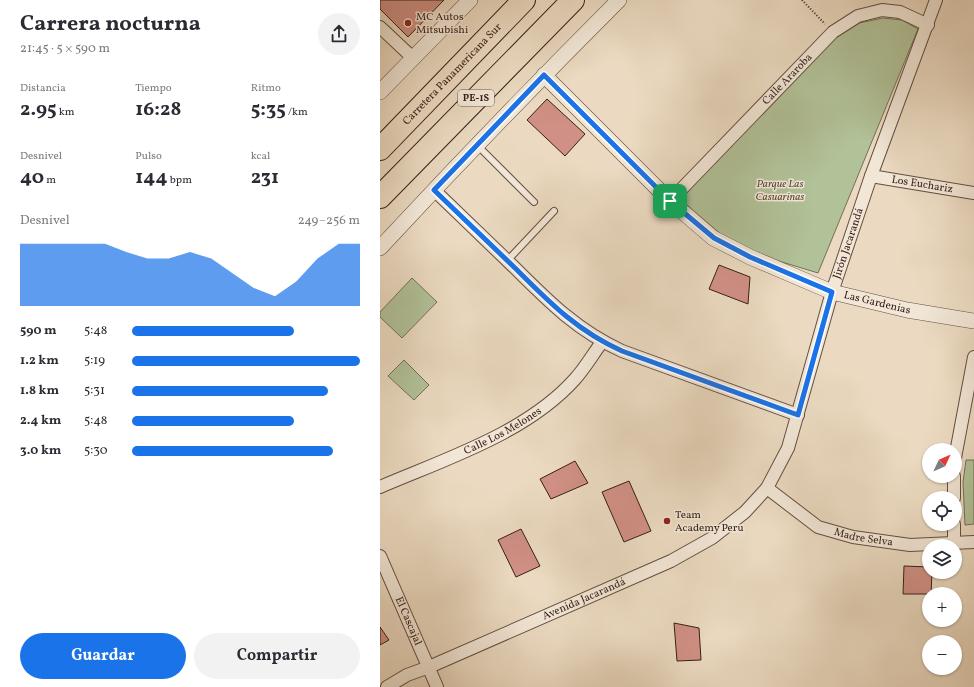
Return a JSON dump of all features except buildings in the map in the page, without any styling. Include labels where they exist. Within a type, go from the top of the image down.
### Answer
[{"type":"highway","name":"Carretera Panamericana Sur","points":[[380,149],[524,0]]},
{"type":"highway","name":"PE-1S","points":[[380,196],[573,0]]},
{"type":"street","points":[[380,92],[470,0]]},
{"type":"street","points":[[380,248],[544,75],[619,0]]},
{"type":"street","name":"Jirón Jacarandá","points":[[767,488],[788,448],[832,292],[871,176],[936,0]]},
{"type":"street","name":"Calle Araroba","points":[[670,201],[833,32],[858,16],[882,10],[900,12],[928,25]]},
{"type":"street","points":[[380,27],[413,58]]},
{"type":"street","name":"Las Gardenias","points":[[544,75],[670,201],[714,238],[750,257],[832,292],[907,310],[974,321]]},
{"type":"street","name":"Los Euchariz","points":[[871,176],[974,193]]},
{"type":"street","points":[[434,190],[556,308],[580,328],[602,342],[622,351],[798,415]]},
{"type":"street","name":"Calle Los Melones","points":[[380,487],[495,438],[545,407],[575,379],[602,342]]},
{"type":"street","points":[[958,443],[974,357]]},
{"type":"street","name":"Madre Selva","points":[[767,488],[818,527],[853,537],[910,545],[922,544]]},
{"type":"street","name":"Avenida Jacarandá","points":[[387,687],[406,675],[429,667],[671,561],[712,538],[745,512],[767,488]]},
{"type":"street","name":"Madre Selva","points":[[962,543],[974,542]]},
{"type":"street","name":"El Cascajal","points":[[380,556],[437,687]]},
{"type":"lane","points":[[477,145],[534,202]]},
{"type":"lane","points":[[507,261],[554,211]]},
{"type":"path","points":[[802,0],[833,32]]},
{"type":"green space","name":"Parque Las Casuarinas","points":[[883,18],[902,20],[918,29],[818,273],[759,255],[723,236],[680,199],[834,39],[859,23]]},
{"type":"green space","points":[[412,278],[437,302],[402,338],[380,317],[380,312]]},
{"type":"green space","points":[[404,360],[429,385],[414,400],[388,376]]},
{"type":"green space","points":[[966,460],[974,460],[974,524],[965,525],[963,482]]},
{"type":"place","name":"MC Autos Mitsubishi","points":[[408,23]]},
{"type":"place","name":"Team Academy Peru","points":[[667,521]]},
{"type":"route","points":[[544,75],[670,201],[714,238],[750,257],[832,292],[798,415],[622,351],[602,342],[580,328],[556,308],[434,190],[544,75]]}]
